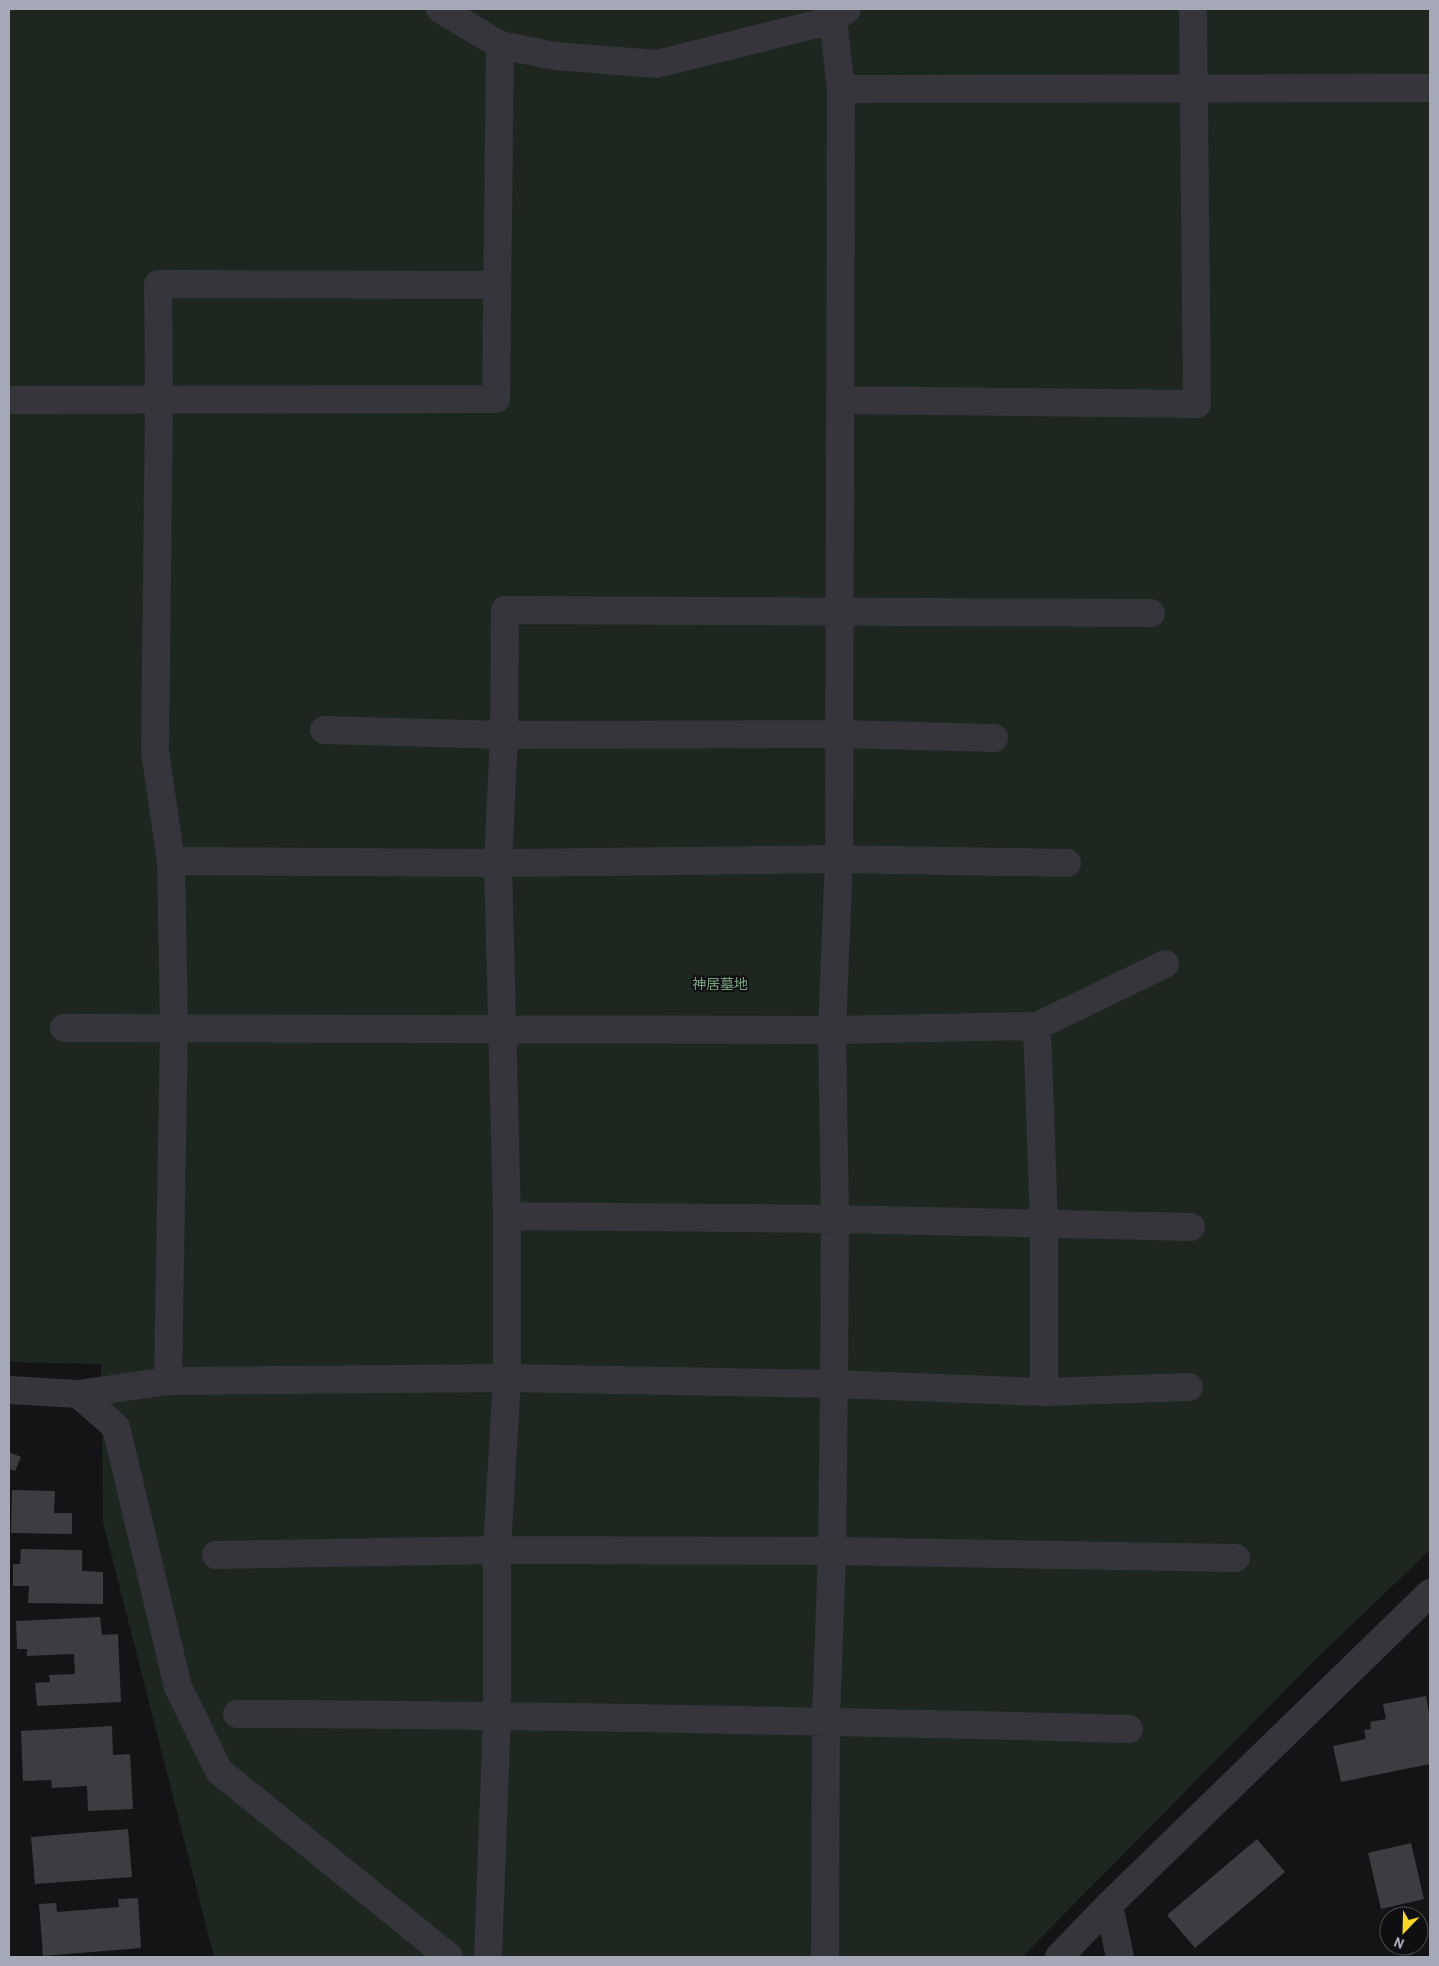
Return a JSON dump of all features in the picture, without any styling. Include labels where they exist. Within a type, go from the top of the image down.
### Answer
[{"type":"street","points":[[440,9],[500,45],[555,56],[658,64],[840,14],[840,734],[839,859],[832,1030],[835,1219],[834,1384],[832,1551],[826,1720],[825,1957]]},
{"type":"street","points":[[840,400],[1197,404],[1193,9]]},
{"type":"street","points":[[9,400],[496,399],[500,45]]},
{"type":"street","points":[[841,89],[1430,88]]},
{"type":"street","points":[[168,1381],[174,1027],[171,861],[155,751],[159,400],[158,284],[498,285]]},
{"type":"street","points":[[488,1957],[497,1715],[497,1550],[507,1378],[507,1216],[498,863],[504,735],[505,610],[1151,613]]},
{"type":"street","points":[[324,730],[504,735],[840,734],[994,738]]},
{"type":"street","points":[[171,861],[498,863],[839,859],[1067,863]]},
{"type":"street","points":[[64,1028],[832,1030],[1037,1026],[1165,964]]},
{"type":"street","points":[[1037,1026],[1044,1224],[1044,1392]]},
{"type":"street","points":[[507,1216],[835,1219],[1191,1227]]},
{"type":"street","points":[[9,1390],[78,1394],[168,1381],[507,1378],[834,1384],[1044,1392],[1189,1387]]},
{"type":"street","points":[[78,1394],[116,1427],[178,1687],[220,1771],[449,1957]]},
{"type":"street","points":[[216,1555],[497,1550],[832,1551],[1236,1558]]},
{"type":"street","points":[[1059,1957],[1109,1905],[1430,1593]]},
{"type":"street","points":[[237,1714],[497,1715],[826,1720],[1129,1729]]},
{"type":"street","points":[[1109,1905],[1120,1957]]},
{"type":"green space","name":"神居墓地","points":[[9,9],[1430,9],[1430,1550],[1317,1658],[1022,1957],[214,1957],[103,1522],[101,1364],[9,1362]]},
{"type":"building","points":[[9,1452],[21,1457],[15,1471],[9,1469]]},
{"type":"building","points":[[12,1490],[55,1491],[54,1513],[72,1513],[72,1534],[11,1533]]},
{"type":"building","points":[[21,1549],[82,1550],[82,1571],[103,1572],[103,1604],[28,1603],[29,1586],[13,1586],[13,1564],[20,1564]]},
{"type":"building","points":[[100,1617],[102,1635],[118,1634],[121,1702],[37,1706],[35,1683],[50,1682],[49,1675],[75,1674],[74,1654],[27,1656],[27,1649],[17,1649],[16,1621]]},
{"type":"building","points":[[1426,1696],[1430,1718],[1430,1764],[1341,1782],[1333,1746],[1366,1739],[1364,1730],[1371,1729],[1370,1722],[1386,1719],[1383,1704]]},
{"type":"building","points":[[112,1726],[113,1755],[130,1754],[133,1809],[88,1811],[87,1786],[52,1788],[51,1780],[23,1781],[21,1731]]},
{"type":"building","points":[[128,1829],[132,1877],[35,1884],[31,1837]]},
{"type":"building","points":[[1257,1839],[1285,1872],[1195,1948],[1167,1915]]},
{"type":"building","points":[[1411,1843],[1424,1899],[1394,1906],[1380,1906],[1368,1853]]},
{"type":"building","points":[[138,1898],[141,1948],[43,1956],[39,1904],[56,1903],[57,1912],[119,1907],[118,1899]]}]
